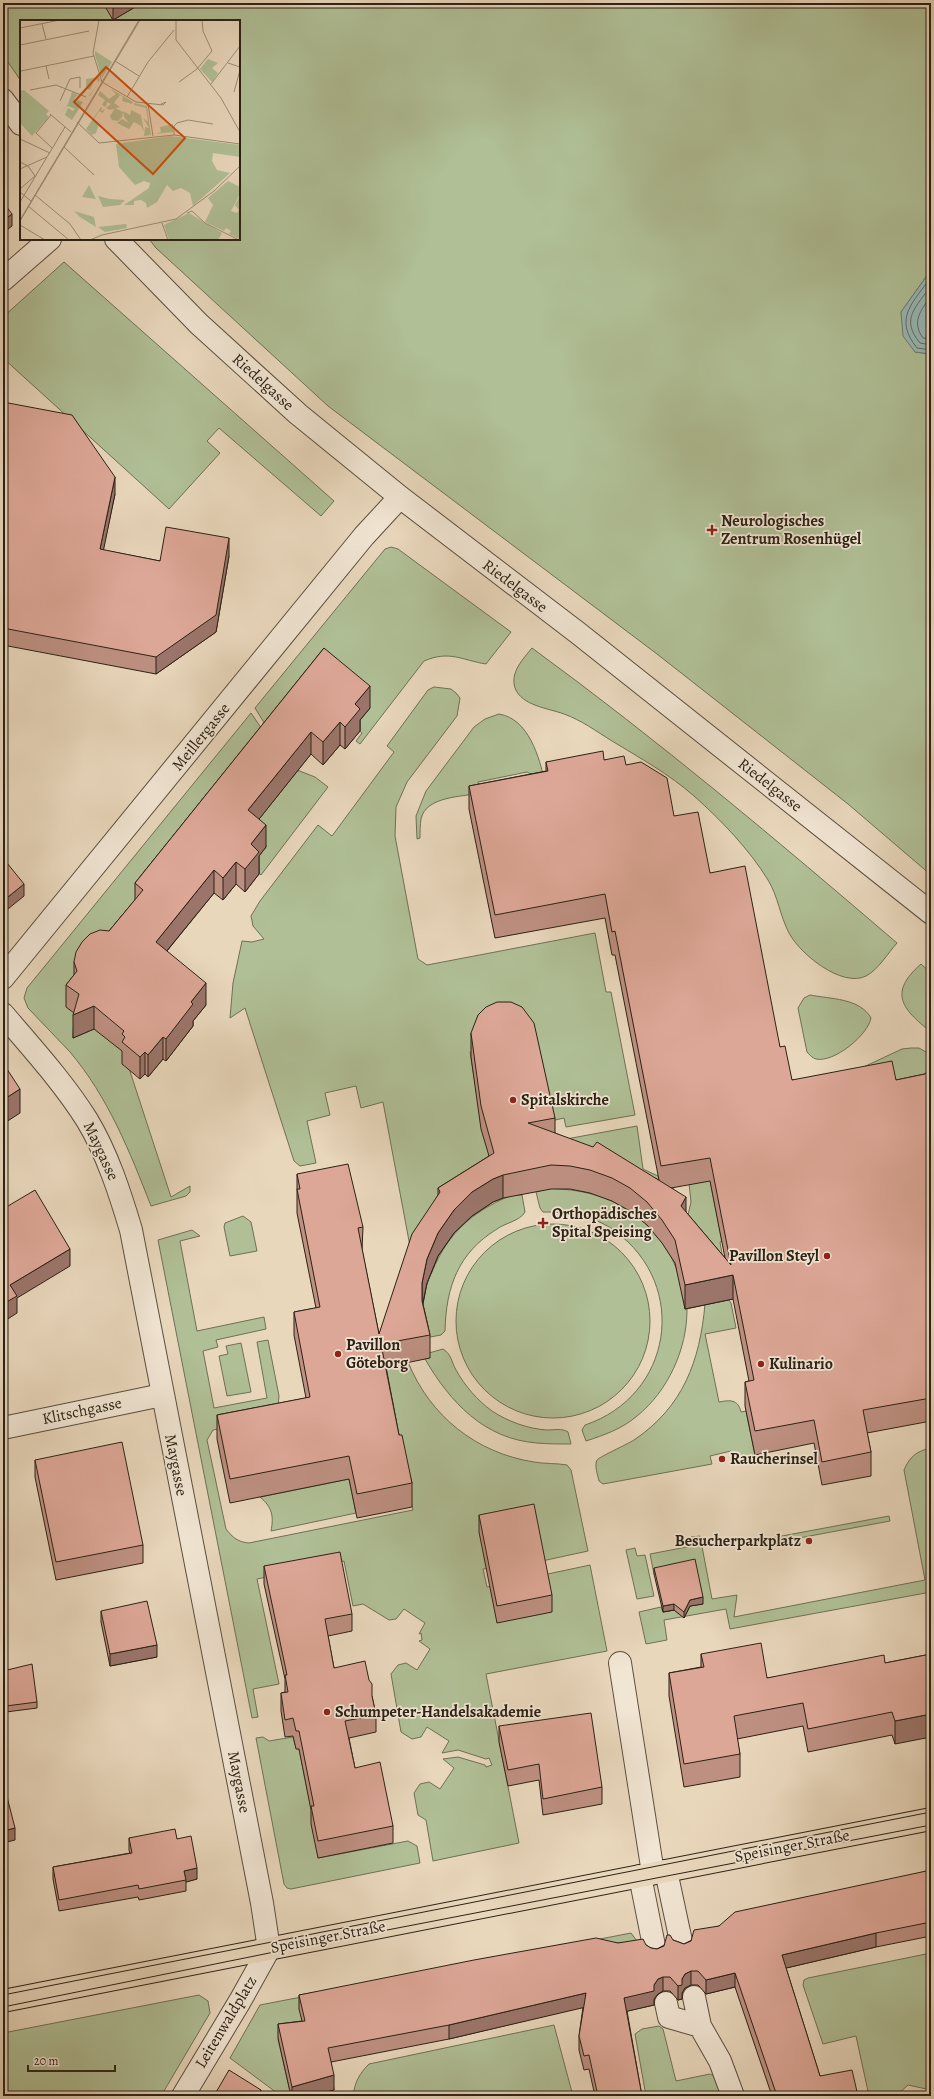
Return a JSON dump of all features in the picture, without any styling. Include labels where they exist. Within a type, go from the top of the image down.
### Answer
[{"type":"main road","name":"Speisinger Straße","points":[[3,2001],[931,1819]]},
{"type":"street","points":[[3,100],[20,123]]},
{"type":"street","points":[[3,280],[49,240]]},
{"type":"street","name":"Riedelgasse","points":[[117,240],[199,324],[298,414],[400,497],[578,633],[931,913]]},
{"type":"street","name":"Meillergasse","points":[[3,978],[364,536],[400,497]]},
{"type":"street","name":"Maygasse","points":[[3,1014],[69,1092],[88,1121],[121,1195],[131,1230],[262,1904],[269,1949]]},
{"type":"street","name":"Klitschgasse","points":[[3,1428],[162,1394]]},
{"type":"street","points":[[620,1663],[653,1873],[655,1951]]},
{"type":"street","points":[[653,1873],[682,1946]]},
{"type":"street","name":"Leitenwaldplatz","points":[[183,2096],[240,2002],[269,1949]]},
{"type":"street","points":[[694,1996],[700,2026],[720,2061],[733,2096]]},
{"type":"street","points":[[666,2003],[669,2017],[700,2026]]},
{"type":"green space","name":"Neurologisches Zentrum Rosenhügel","points":[[3,3],[931,3],[931,270],[901,312],[915,352],[931,354],[931,875],[848,804],[657,654],[328,406],[156,248],[150,240],[240,240],[240,20],[20,20],[20,80],[3,55]]},
{"type":"green space","points":[[64,262],[334,501],[321,516],[219,428],[207,441],[220,453],[169,509],[3,358],[3,317]]},
{"type":"green space","points":[[391,547],[398,549],[511,632],[486,664],[448,656],[441,656],[424,661],[360,744],[356,741],[362,733],[355,727],[281,750],[255,708],[385,549]]},
{"type":"green space","points":[[532,648],[579,683],[717,792],[897,943],[879,966],[866,976],[856,978],[845,977],[823,967],[812,959],[794,941],[789,933],[783,920],[777,899],[768,880],[760,868],[734,835],[694,796],[644,760],[570,716],[536,706],[523,699],[515,688],[514,677],[518,666]]},
{"type":"green space","points":[[434,687],[451,689],[460,698],[457,716],[407,782],[396,807],[395,836],[418,959],[427,965],[595,933],[606,992],[611,992],[635,1115],[566,1127],[564,1118],[551,1121],[473,1051],[470,1052],[477,1096],[505,1150],[412,1257],[383,1102],[361,1108],[356,1086],[325,1093],[330,1115],[307,1121],[316,1163],[300,1166],[294,1161],[245,1008],[230,1018],[233,983],[242,941],[252,942],[264,939],[253,926],[251,916],[260,901],[318,825],[332,836],[394,752],[387,746],[428,690]]},
{"type":"green space","points":[[251,713],[268,738],[110,930],[124,1053],[171,1197],[190,1186],[190,1192],[186,1196],[151,1206],[126,1145],[96,1087],[70,1052],[28,1008],[24,998],[27,988]]},
{"type":"green space","points":[[499,714],[509,717],[518,723],[525,731],[536,751],[545,782],[527,772],[478,782],[480,793],[446,799],[437,802],[424,811],[421,819],[420,838],[417,839],[416,816],[426,791],[474,727],[485,719]]},
{"type":"green space","points":[[297,770],[315,777],[328,787],[261,875],[251,867],[248,833]]},
{"type":"green space","points":[[921,964],[931,973],[931,1032],[906,1008],[903,1000],[902,992],[905,984],[911,974]]},
{"type":"green space","points":[[810,995],[844,1000],[860,1007],[866,1011],[871,1018],[869,1025],[857,1039],[841,1052],[832,1057],[823,1059],[813,1058],[807,1052],[798,1008],[804,998]]},
{"type":"green space","points":[[919,1048],[931,1055],[931,1090],[857,1070],[902,1049]]},
{"type":"green space","points":[[637,1126],[643,1169],[658,1176],[659,1179],[671,1177],[674,1193],[550,1142]]},
{"type":"green space","points":[[708,1170],[722,1241],[720,1242],[725,1272],[687,1219],[691,1202],[688,1174]]},
{"type":"green space","points":[[543,1188],[566,1189],[599,1196],[619,1205],[643,1221],[656,1234],[671,1256],[678,1273],[687,1305],[684,1340],[674,1368],[658,1394],[648,1406],[625,1425],[586,1441],[582,1430],[585,1425],[614,1411],[637,1390],[652,1365],[661,1338],[661,1309],[654,1280],[639,1254],[615,1231],[590,1218],[571,1214],[543,1212],[540,1208],[536,1192],[543,1190]]},
{"type":"green space","points":[[517,1193],[517,1195],[522,1195],[525,1212],[520,1218],[500,1227],[484,1238],[464,1260],[457,1272],[448,1300],[445,1331],[441,1335],[425,1338],[422,1307],[424,1293],[430,1276],[447,1244],[466,1223],[477,1214],[502,1199]]},
{"type":"green space","points":[[243,1216],[251,1222],[257,1251],[230,1256],[224,1227],[225,1223]]},
{"type":"green space","points":[[563,1224],[572,1225],[599,1235],[622,1252],[634,1267],[643,1284],[649,1302],[649,1340],[643,1358],[634,1375],[622,1390],[607,1402],[590,1411],[572,1417],[543,1418],[534,1417],[507,1407],[491,1396],[478,1383],[467,1367],[457,1340],[456,1311],[457,1302],[467,1275],[478,1259],[491,1246],[507,1235],[534,1225]]},
{"type":"green space","points":[[192,1230],[200,1236],[180,1241],[197,1331],[264,1317],[266,1329],[216,1340],[218,1347],[203,1351],[214,1408],[267,1398],[257,1342],[268,1340],[279,1396],[278,1406],[266,1420],[213,1430],[207,1440],[226,1529],[236,1539],[249,1543],[413,1510],[381,1366],[408,1362],[417,1381],[442,1415],[474,1441],[513,1457],[538,1463],[567,1465],[571,1470],[588,1551],[542,1561],[483,1569],[487,1587],[590,1565],[607,1651],[486,1674],[519,1843],[433,1861],[426,1820],[418,1815],[414,1793],[420,1784],[429,1782],[440,1789],[454,1768],[443,1759],[458,1757],[485,1765],[486,1767],[492,1765],[489,1758],[486,1759],[458,1750],[442,1753],[449,1741],[427,1727],[421,1737],[412,1739],[401,1732],[391,1674],[398,1665],[406,1663],[417,1670],[430,1649],[419,1641],[422,1640],[421,1633],[419,1634],[425,1623],[404,1609],[396,1619],[389,1620],[363,1604],[353,1606],[344,1561],[257,1579],[279,1684],[253,1689],[258,1717],[252,1718],[158,1240]]},
{"type":"green space","points":[[727,1297],[731,1303],[736,1328],[705,1334],[719,1402],[733,1401],[738,1405],[741,1412],[746,1411],[755,1455],[733,1459],[731,1451],[710,1456],[712,1464],[603,1484],[599,1481],[596,1468],[597,1460],[634,1440],[651,1427],[665,1413],[677,1397],[686,1381],[693,1363],[699,1345],[705,1304]]},
{"type":"green space","points":[[241,1343],[251,1392],[227,1396],[219,1356],[228,1354],[226,1346]]},
{"type":"green space","points":[[443,1349],[450,1356],[463,1382],[481,1402],[492,1411],[504,1418],[525,1426],[547,1430],[566,1431],[568,1432],[571,1444],[541,1443],[518,1440],[485,1426],[470,1416],[446,1390],[425,1359],[429,1353]]},
{"type":"green space","points":[[931,1448],[931,1592],[730,1629],[726,1609],[664,1620],[667,1640],[646,1644],[639,1612],[661,1607],[663,1612],[674,1610],[679,1614],[677,1569],[654,1574],[650,1554],[692,1546],[691,1537],[700,1536],[712,1599],[737,1595],[734,1617],[925,1580],[904,1470],[914,1455]]},
{"type":"green space","points":[[349,1479],[356,1513],[271,1531],[272,1516],[270,1508],[260,1497]]},
{"type":"green space","points":[[889,1516],[890,1521],[751,1547],[750,1542]]},
{"type":"green space","points":[[635,1548],[637,1556],[645,1555],[654,1596],[637,1599],[626,1550]]},
{"type":"green space","points":[[263,1737],[269,1741],[293,1737],[296,1748],[299,1749],[314,1823],[318,1858],[408,1841],[417,1846],[420,1863],[291,1889],[287,1888],[284,1884],[256,1738]]},
{"type":"green space","points":[[631,1933],[637,1941],[305,2035],[278,2039],[291,2096],[281,2096],[230,2058],[260,2005]]},
{"type":"green space","points":[[931,1953],[931,2090],[908,2085],[896,2096],[869,2096],[856,2036],[823,2044],[803,1985],[804,1980]]},
{"type":"green space","points":[[199,1995],[208,2001],[210,2013],[161,2096],[3,2096],[3,2033]]},
{"type":"green space","points":[[554,2025],[573,2096],[353,2096],[358,2078],[369,2064]]},
{"type":"green space","points":[[659,2026],[663,2029],[676,2081],[710,2074],[716,2077],[725,2096],[646,2096],[635,2034],[642,2029]]},
{"type":"water","points":[[931,270],[931,354],[915,352],[903,336],[901,312]]},
{"type":"building","points":[[110,3],[122,3],[113,8]]},
{"type":"building","points":[[3,202],[12,214],[3,221]]},
{"type":"building","points":[[3,402],[72,415],[115,477],[100,549],[160,561],[166,527],[229,538],[216,615],[156,657],[8,629],[3,622]]},
{"type":"building","points":[[324,648],[370,686],[355,704],[360,709],[345,727],[340,722],[323,742],[311,732],[248,810],[266,825],[251,844],[259,852],[245,869],[236,862],[223,878],[214,870],[156,942],[206,983],[191,1002],[193,1004],[166,1039],[163,1037],[148,1055],[145,1052],[140,1057],[122,1042],[125,1037],[122,1034],[124,1031],[94,1006],[73,1015],[79,994],[66,985],[77,971],[74,962],[76,952],[82,942],[90,934],[100,930],[109,931],[143,890],[135,883]]},
{"type":"building","points":[[603,751],[604,760],[624,756],[626,765],[641,762],[667,778],[674,816],[698,812],[710,873],[745,866],[780,1047],[785,1046],[792,1080],[892,1061],[896,1080],[925,1074],[931,1067],[931,1398],[863,1410],[871,1452],[822,1462],[814,1420],[755,1431],[745,1382],[754,1380],[733,1275],[685,1285],[675,1240],[662,1220],[647,1202],[630,1188],[612,1178],[590,1170],[570,1166],[551,1165],[503,1175],[493,1179],[472,1192],[454,1210],[438,1233],[427,1259],[422,1283],[422,1301],[430,1335],[381,1344],[399,1435],[402,1435],[412,1483],[357,1494],[349,1456],[230,1479],[217,1415],[310,1397],[294,1312],[320,1307],[297,1189],[300,1189],[297,1174],[348,1164],[363,1227],[358,1228],[379,1334],[412,1234],[440,1192],[438,1188],[494,1153],[481,1106],[471,1033],[478,1015],[486,1007],[497,1002],[511,1002],[522,1007],[534,1023],[555,1118],[528,1123],[593,1147],[597,1142],[686,1197],[681,1206],[731,1265],[710,1158],[661,1166],[615,931],[612,932],[605,894],[495,915],[469,786],[548,771],[546,762]]},
{"type":"building","points":[[3,858],[24,884],[3,901]]},
{"type":"building","points":[[3,1063],[20,1089],[3,1100]]},
{"type":"building","points":[[35,1190],[70,1249],[10,1285],[17,1296],[3,1304],[3,1209]]},
{"type":"building","points":[[122,1442],[143,1545],[56,1562],[35,1460]]},
{"type":"building","points":[[534,1504],[552,1595],[497,1606],[479,1515]]},
{"type":"building","name":"Schumpeter-Handelsakademie","points":[[340,1552],[352,1614],[325,1619],[334,1668],[365,1661],[369,1680],[372,1684],[372,1696],[376,1715],[345,1721],[355,1768],[380,1762],[393,1826],[318,1841],[311,1806],[314,1806],[299,1731],[296,1731],[293,1718],[285,1720],[281,1693],[288,1692],[285,1675],[287,1675],[264,1566]]},
{"type":"building","points":[[695,1559],[703,1597],[690,1600],[684,1612],[674,1604],[663,1606],[654,1568]]},
{"type":"building","points":[[147,1601],[157,1645],[110,1654],[101,1611]]},
{"type":"building","points":[[761,1643],[767,1678],[884,1655],[885,1663],[931,1654],[931,1714],[895,1721],[892,1712],[808,1729],[803,1703],[734,1716],[740,1754],[684,1764],[669,1673],[704,1667],[701,1654]]},
{"type":"building","points":[[32,1664],[37,1702],[6,1706],[3,1691],[3,1671]]},
{"type":"building","points":[[591,1713],[602,1787],[543,1799],[539,1764],[508,1770],[499,1726]]},
{"type":"building","points":[[4,1785],[15,1828],[3,1831],[3,1786]]},
{"type":"building","points":[[175,1829],[177,1839],[191,1836],[197,1868],[184,1871],[186,1880],[139,1889],[138,1885],[59,1900],[53,1867],[132,1853],[129,1838]]},
{"type":"building","points":[[931,1870],[931,1922],[782,1955],[820,2076],[852,2070],[858,2096],[819,2096],[818,2091],[802,2096],[777,2096],[735,1973],[706,1980],[698,1971],[691,1971],[685,1974],[682,1979],[682,1985],[678,1986],[670,1977],[663,1977],[658,1979],[654,1985],[654,1991],[624,1998],[642,2096],[598,2096],[589,2055],[584,2056],[579,2036],[586,1993],[449,2025],[328,2048],[334,2075],[292,2087],[278,2024],[305,2021],[299,1995],[474,1960],[596,1938],[618,1943],[643,1939],[646,1945],[657,1949],[664,1946],[667,1935],[670,1935],[673,1940],[684,1944],[691,1941],[694,1930],[719,1926],[735,1912]]},
{"type":"building","points":[[229,2070],[261,2090],[257,2096],[218,2096],[215,2094]]},
{"type":"tram line","points":[[3,1995],[931,1812]]},
{"type":"tram line","points":[[3,2007],[294,1948],[931,1825]]},
{"type":"place","name":"Neurologisches Zentrum Rosenhügel","points":[[712,530]]},
{"type":"place","name":"Spitalskirche","points":[[513,1100]]},
{"type":"place","name":"Orthopädisches Spital Speising","points":[[543,1223]]},
{"type":"place","name":"Pavillon Steyl","points":[[827,1256]]},
{"type":"place","name":"Pavillon Göteborg","points":[[338,1354]]},
{"type":"place","name":"Kulinario","points":[[761,1364]]},
{"type":"place","name":"Raucherinsel","points":[[722,1459]]},
{"type":"place","name":"Besucherparkplatz","points":[[809,1541]]},
{"type":"place","name":"Schumpeter-Handelsakademie","points":[[327,1712]]}]
